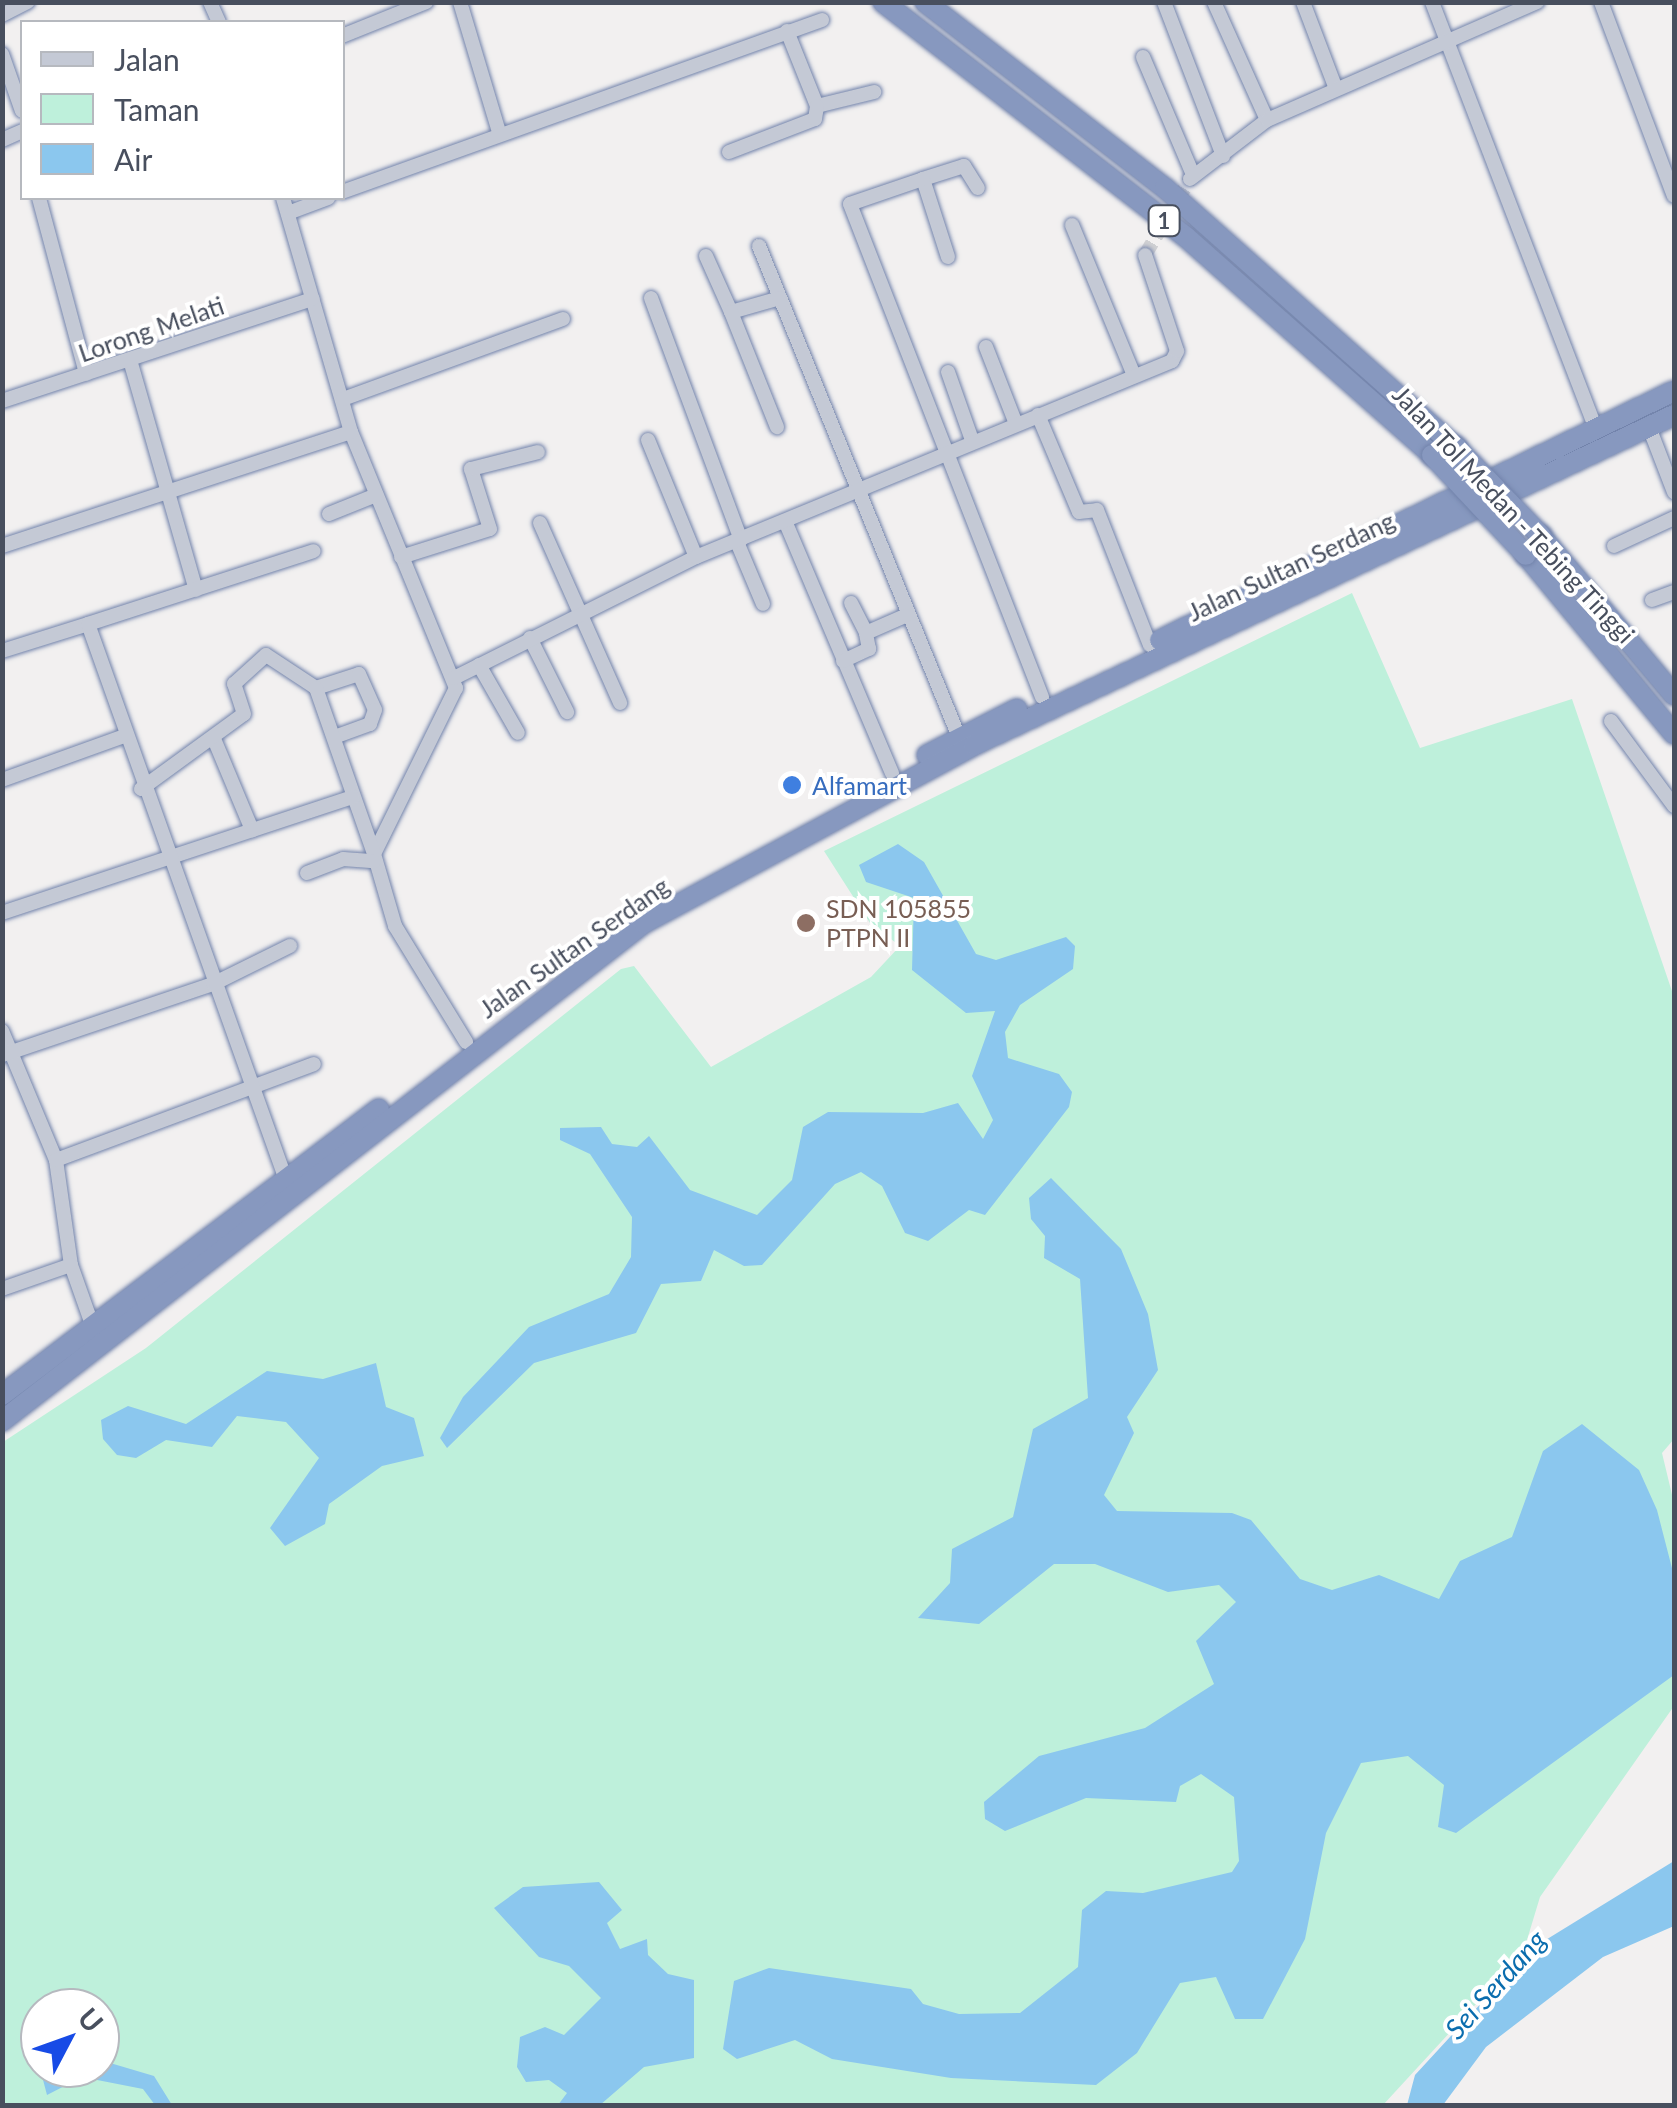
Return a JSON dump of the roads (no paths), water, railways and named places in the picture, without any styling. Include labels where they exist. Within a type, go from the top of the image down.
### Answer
[{"type":"highway","name":"Jalan Tol Medan - Tebing Tinggi","points":[[883,2],[1186,238],[1432,455],[1526,555],[1674,734]]},
{"type":"highway","name":"Jalan Tol Medan - Tebing Tinggi","points":[[925,2],[1166,188],[1456,447],[1541,536],[1674,695]]},
{"type":"highway","name":"Jalan Sultan Serdang","points":[[2,1395],[100,1338],[644,923],[974,745],[1595,426],[1674,391]]},
{"type":"highway","name":"Jalan Sultan Serdang","points":[[2,1421],[286,1180],[626,921],[959,737],[1150,645],[1674,415]]},
{"type":"street","points":[[2,15],[28,2]]},
{"type":"street","points":[[379,2],[384,18]]},
{"type":"street","points":[[345,35],[426,2]]},
{"type":"street","points":[[460,2],[499,132]]},
{"type":"street","points":[[1164,2],[1223,156]]},
{"type":"street","points":[[1214,2],[1267,120]]},
{"type":"street","points":[[1303,2],[1336,90]]},
{"type":"street","points":[[1432,2],[1595,426]]},
{"type":"street","points":[[1143,57],[1191,178],[1267,120],[1537,2]]},
{"type":"street","points":[[1601,2],[1674,196]]},
{"type":"street","points":[[345,191],[499,132],[822,20]]},
{"type":"street","points":[[729,152],[815,119],[818,106],[787,31]]},
{"type":"street","points":[[2,54],[20,105]]},
{"type":"street","points":[[818,106],[874,92]]},
{"type":"street","points":[[978,188],[964,166],[850,204],[940,451],[1042,697]]},
{"type":"street","points":[[923,180],[948,257]]},
{"type":"street","points":[[40,200],[86,374]]},
{"type":"street","points":[[283,200],[351,432],[454,678],[450,705],[374,858]]},
{"type":"street","points":[[288,213],[323,200]]},
{"type":"street","points":[[1072,225],[1133,373]]},
{"type":"street","points":[[759,246],[905,616],[959,737]]},
{"type":"street","points":[[454,678],[696,557],[858,490],[940,451],[1016,424],[1177,356],[1145,255]]},
{"type":"street","points":[[706,256],[777,426]]},
{"type":"street","points":[[651,298],[763,604]]},
{"type":"street","points":[[731,312],[780,298]]},
{"type":"street","name":"Lorong Melati","points":[[2,401],[313,299]]},
{"type":"street","points":[[343,399],[563,319]]},
{"type":"street","points":[[986,347],[1016,424]]},
{"type":"street","points":[[130,360],[196,590]]},
{"type":"street","points":[[948,372],[972,440]]},
{"type":"street","points":[[1038,415],[1079,512],[1098,510],[1150,645]]},
{"type":"street","points":[[1649,427],[1674,492]]},
{"type":"street","points":[[2,546],[168,495],[351,432]]},
{"type":"street","points":[[648,440],[696,557]]},
{"type":"street","points":[[401,557],[490,529],[472,469],[538,452]]},
{"type":"street","points":[[329,514],[376,495]]},
{"type":"street","points":[[1614,546],[1674,518]]},
{"type":"street","points":[[785,521],[892,773]]},
{"type":"street","points":[[540,522],[620,703]]},
{"type":"street","points":[[2,651],[314,552]]},
{"type":"street","points":[[1652,600],[1674,592]]},
{"type":"street","points":[[843,660],[870,649],[851,603]]},
{"type":"street","points":[[866,633],[905,616]]},
{"type":"street","points":[[88,624],[141,789],[248,1091],[286,1180]]},
{"type":"street","points":[[530,638],[567,712]]},
{"type":"street","points":[[141,789],[244,714],[234,684],[260,655],[288,664],[316,688],[395,926],[466,1042]]},
{"type":"street","points":[[480,665],[518,733]]},
{"type":"street","points":[[316,688],[359,674],[374,710],[370,724],[334,737]]},
{"type":"street","points":[[1611,721],[1674,806]]},
{"type":"street","points":[[2,780],[124,736]]},
{"type":"street","points":[[214,739],[252,830]]},
{"type":"street","points":[[2,913],[352,797]]},
{"type":"street","points":[[307,873],[343,859],[374,858]]},
{"type":"street","points":[[6,1053],[213,984],[290,946]]},
{"type":"street","points":[[2,1031],[6,1053],[56,1160],[71,1265],[100,1338]]},
{"type":"street","points":[[56,1160],[314,1064]]},
{"type":"street","points":[[2,1290],[71,1265]]},
{"type":"water","points":[[898,844],[924,862],[976,954],[996,960],[1066,937],[1075,946],[1073,969],[1020,1005],[1005,1032],[1008,1058],[1059,1074],[1072,1092],[1069,1107],[985,1215],[969,1210],[928,1241],[905,1233],[882,1186],[861,1172],[835,1184],[762,1265],[744,1266],[714,1250],[701,1281],[661,1284],[636,1333],[534,1363],[447,1448],[440,1438],[463,1397],[529,1327],[609,1294],[631,1257],[632,1217],[590,1154],[560,1140],[560,1128],[601,1127],[612,1144],[637,1147],[649,1136],[690,1190],[757,1215],[792,1180],[803,1127],[828,1112],[923,1113],[958,1103],[983,1139],[993,1120],[972,1076],[995,1011],[966,1013],[912,970],[914,898],[866,882],[859,865]]},
{"type":"water","points":[[1051,1178],[1121,1249],[1148,1314],[1158,1370],[1127,1417],[1134,1433],[1104,1495],[1117,1511],[1232,1513],[1251,1520],[1300,1579],[1332,1590],[1379,1575],[1439,1599],[1460,1561],[1512,1537],[1543,1451],[1582,1424],[1639,1470],[1657,1510],[1674,1576],[1674,1675],[1456,1833],[1438,1827],[1444,1785],[1408,1756],[1361,1763],[1326,1833],[1305,1939],[1263,2019],[1235,2019],[1216,1977],[1180,1983],[1137,2053],[1096,2085],[951,2078],[832,2059],[795,2040],[737,2059],[723,2049],[734,1981],[769,1968],[911,1989],[923,2004],[959,2014],[1020,2013],[1078,1967],[1082,1910],[1106,1891],[1143,1893],[1232,1872],[1239,1861],[1234,1797],[1201,1774],[1180,1786],[1176,1802],[1086,1798],[1005,1831],[985,1819],[984,1802],[1039,1756],[1145,1728],[1214,1684],[1196,1641],[1236,1602],[1219,1585],[1168,1592],[1095,1564],[1054,1564],[979,1624],[918,1618],[950,1583],[952,1549],[1013,1517],[1033,1429],[1088,1398],[1080,1279],[1044,1258],[1045,1236],[1031,1219],[1029,1198]]},
{"type":"water","points":[[376,1363],[386,1407],[414,1418],[424,1456],[382,1466],[329,1504],[325,1524],[285,1546],[270,1528],[319,1458],[286,1422],[237,1416],[212,1447],[166,1440],[136,1458],[117,1455],[103,1439],[101,1420],[128,1406],[186,1424],[267,1371],[323,1379]]},
{"type":"water","points":[[1674,1861],[1674,1926],[1603,1957],[1486,2047],[1443,2105],[1407,2105],[1415,2075],[1531,1949]]},
{"type":"water","points":[[599,1882],[622,1910],[607,1923],[620,1949],[647,1939],[648,1955],[668,1974],[694,1980],[694,2058],[644,2067],[600,2105],[558,2105],[567,2093],[549,2080],[526,2082],[517,2067],[520,2037],[545,2027],[564,2035],[601,1998],[569,1966],[539,1957],[494,1908],[523,1887]]},
{"type":"water","points":[[120,2066],[154,2076],[172,2105],[155,2105],[143,2089],[120,2084]]},
{"type":"tunnel","points":[[1145,255],[1190,179]]},
{"type":"place","name":"Alfamart","points":[[792,785]]},
{"type":"place","name":"SDN 105855 PTPN II","points":[[806,923]]},
{"type":"water label","name":"Sei Serdang","points":[[1495,1984]]}]
